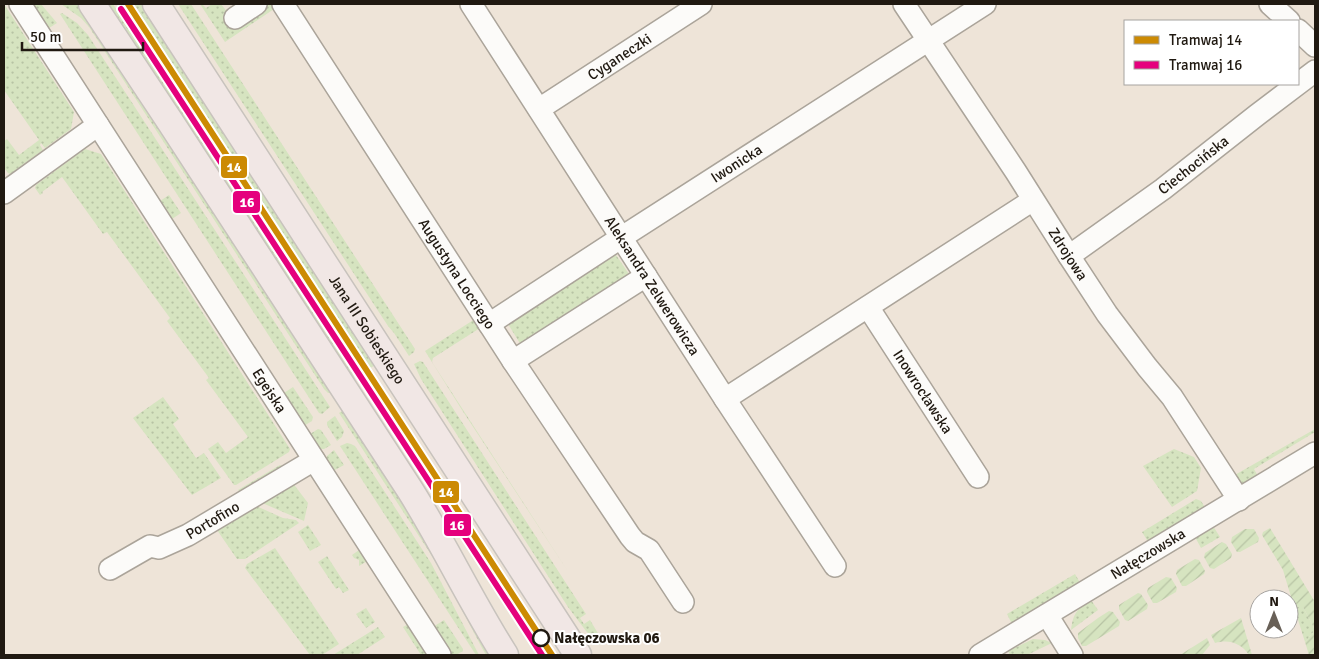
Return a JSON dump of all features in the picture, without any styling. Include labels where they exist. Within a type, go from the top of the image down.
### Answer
[{"type":"main road","points":[[92,4],[410,490],[475,607],[505,655]]},
{"type":"main road","name":"Jana III Sobieskiego","points":[[156,4],[578,655]]},
{"type":"street","name":"Egejska","points":[[20,4],[440,655]]},
{"type":"street","points":[[234,18],[256,4]]},
{"type":"street","name":"Augustyna Locciego","points":[[283,4],[513,361],[635,542],[649,550],[683,602]]},
{"type":"street","name":"Aleksandra Zelwerowicza","points":[[471,4],[725,399],[835,566]]},
{"type":"street","name":"Cyganeczki","points":[[539,109],[701,4]]},
{"type":"street","name":"Zdrojowa","points":[[904,4],[1107,314],[1172,397],[1239,500]]},
{"type":"street","name":"Iwonicka","points":[[489,324],[985,4]]},
{"type":"street","points":[[1270,4],[1288,20]]},
{"type":"street","points":[[1299,31],[1315,46]]},
{"type":"street","name":"Ciechocińska","points":[[1299,83],[1315,71]]},
{"type":"street","name":"Ciechocińska","points":[[1069,256],[1163,189],[1297,85]]},
{"type":"street","points":[[4,193],[98,125]]},
{"type":"street","points":[[725,399],[1034,200]]},
{"type":"street","points":[[513,361],[646,276]]},
{"type":"street","name":"Inowrocławska","points":[[868,307],[978,477]]},
{"type":"street","name":"Nałęczowska","points":[[980,655],[1315,453]]},
{"type":"street","name":"Portofino","points":[[110,569],[150,546],[159,548],[188,536],[314,460]]},
{"type":"street","points":[[1047,615],[1072,655]]},
{"type":"green space","points":[[4,4],[74,112],[71,129],[45,148],[41,143],[40,145],[43,150],[10,174],[4,168],[4,141],[7,139],[19,155],[39,140],[4,90]]},
{"type":"green space","points":[[29,4],[41,4],[57,23],[46,30]]},
{"type":"green space","points":[[61,4],[78,4],[86,13],[334,393],[328,393],[324,389],[89,27],[81,18]]},
{"type":"green space","points":[[103,4],[113,4],[354,376],[355,379],[351,382]]},
{"type":"green space","points":[[133,4],[144,4],[378,364],[370,368]]},
{"type":"green space","points":[[178,4],[191,4],[415,349],[409,356],[388,326]]},
{"type":"green space","points":[[200,4],[206,8],[212,4],[221,4],[234,26],[268,4],[271,4],[281,20],[274,9],[225,42]]},
{"type":"green space","points":[[62,13],[77,23],[88,35],[330,407],[322,414],[319,413],[60,14]]},
{"type":"green space","points":[[85,149],[101,154],[290,449],[289,452],[236,485],[234,485],[208,449],[218,442],[226,453],[248,437],[206,380],[209,378],[167,321],[170,318],[107,232],[103,234],[62,177],[40,195],[35,188],[36,185]]},
{"type":"green space","points":[[169,195],[181,213],[169,221],[157,203]]},
{"type":"green space","points":[[616,255],[629,274],[627,277],[521,345],[508,324]]},
{"type":"green space","points":[[475,319],[480,328],[433,358],[432,362],[569,573],[462,410],[425,351]]},
{"type":"green space","points":[[420,361],[423,362],[586,614],[580,618],[584,624],[590,620],[602,640],[601,644],[599,645],[586,631],[568,607],[421,379],[414,364]]},
{"type":"green space","points":[[293,387],[313,417],[312,421],[302,427],[281,395]]},
{"type":"green space","points":[[163,397],[179,419],[173,424],[196,458],[204,453],[221,478],[192,495],[133,418]]},
{"type":"green space","points":[[345,409],[396,486],[494,655],[486,655],[441,570],[339,413]]},
{"type":"green space","points":[[335,416],[344,431],[342,437],[337,441],[327,425],[327,422]]},
{"type":"green space","points":[[318,429],[321,430],[331,445],[324,449],[318,449],[307,436]]},
{"type":"green space","points":[[1315,429],[1315,432],[1254,469],[1259,478],[1242,483],[1233,476]]},
{"type":"green space","points":[[347,443],[355,446],[431,563],[479,655],[476,655],[340,446]]},
{"type":"green space","points":[[1174,449],[1194,457],[1201,468],[1197,491],[1172,507],[1143,466]]},
{"type":"green space","points":[[334,450],[344,465],[333,471],[325,462],[327,456]]},
{"type":"green space","points":[[280,465],[285,471],[243,496],[238,490]]},
{"type":"green space","points":[[292,482],[308,503],[304,521],[260,502]]},
{"type":"green space","points":[[1196,499],[1201,501],[1206,509],[1151,541],[1147,540],[1142,532]]},
{"type":"green space","points":[[254,505],[283,518],[296,520],[299,523],[245,559],[237,559],[217,530],[223,520]]},
{"type":"green space","points":[[308,525],[321,545],[310,551],[298,532]]},
{"type":"green space","points":[[1213,526],[1220,537],[1201,548],[1195,537]]},
{"type":"green space","points":[[1270,528],[1315,602],[1315,630],[1303,607],[1299,607],[1299,589],[1289,589],[1283,570],[1262,535],[1263,532]]},
{"type":"green space","points":[[1245,529],[1254,529],[1259,538],[1258,542],[1237,552],[1231,542],[1232,537]]},
{"type":"green space","points":[[1222,542],[1226,544],[1232,554],[1231,558],[1214,569],[1210,568],[1204,557],[1205,553]]},
{"type":"green space","points":[[275,548],[339,644],[322,655],[310,655],[245,568],[247,564]]},
{"type":"green space","points":[[362,548],[369,560],[359,566],[359,560],[352,555]]},
{"type":"green space","points":[[327,556],[349,590],[343,593],[339,587],[336,589],[318,562]]},
{"type":"green space","points":[[1195,559],[1199,560],[1205,571],[1204,574],[1186,586],[1182,586],[1176,574],[1177,570]]},
{"type":"green space","points":[[1075,574],[1079,583],[1014,623],[1011,622],[1007,614]]},
{"type":"green space","points":[[1166,577],[1171,578],[1177,588],[1176,592],[1157,603],[1153,603],[1147,592],[1148,588]]},
{"type":"green space","points":[[1138,593],[1141,594],[1148,605],[1147,609],[1128,621],[1125,620],[1119,605]]},
{"type":"green space","points":[[1091,600],[1098,610],[1071,630],[1076,612]]},
{"type":"green space","points":[[1299,607],[1303,607],[1315,630],[1305,642],[1299,623]]},
{"type":"green space","points":[[366,608],[375,622],[366,628],[356,614]]},
{"type":"green space","points":[[1109,611],[1113,612],[1120,622],[1119,626],[1086,646],[1082,646],[1078,633]]},
{"type":"green space","points":[[1241,618],[1252,655],[1249,655],[1234,643],[1215,643],[1211,635]]},
{"type":"green space","points":[[444,620],[463,649],[463,651],[456,655],[451,655],[433,627]]},
{"type":"green space","points":[[410,623],[431,655],[421,655],[403,627]]},
{"type":"green space","points":[[378,627],[385,637],[357,655],[333,655]]},
{"type":"green space","points":[[1315,630],[1315,655],[1309,655],[1305,642]]},
{"type":"green space","points":[[1207,638],[1210,645],[1202,655],[1180,655]]},
{"type":"green space","points":[[1033,639],[1052,643],[1027,655],[1010,655],[1008,651]]},
{"type":"tram line","name":"14","points":[[128,4],[552,655]]},
{"type":"tram line","name":"16","points":[[121,9],[542,655]]},
{"type":"place","name":"Nałęczowska 06","points":[[541,638]]}]
